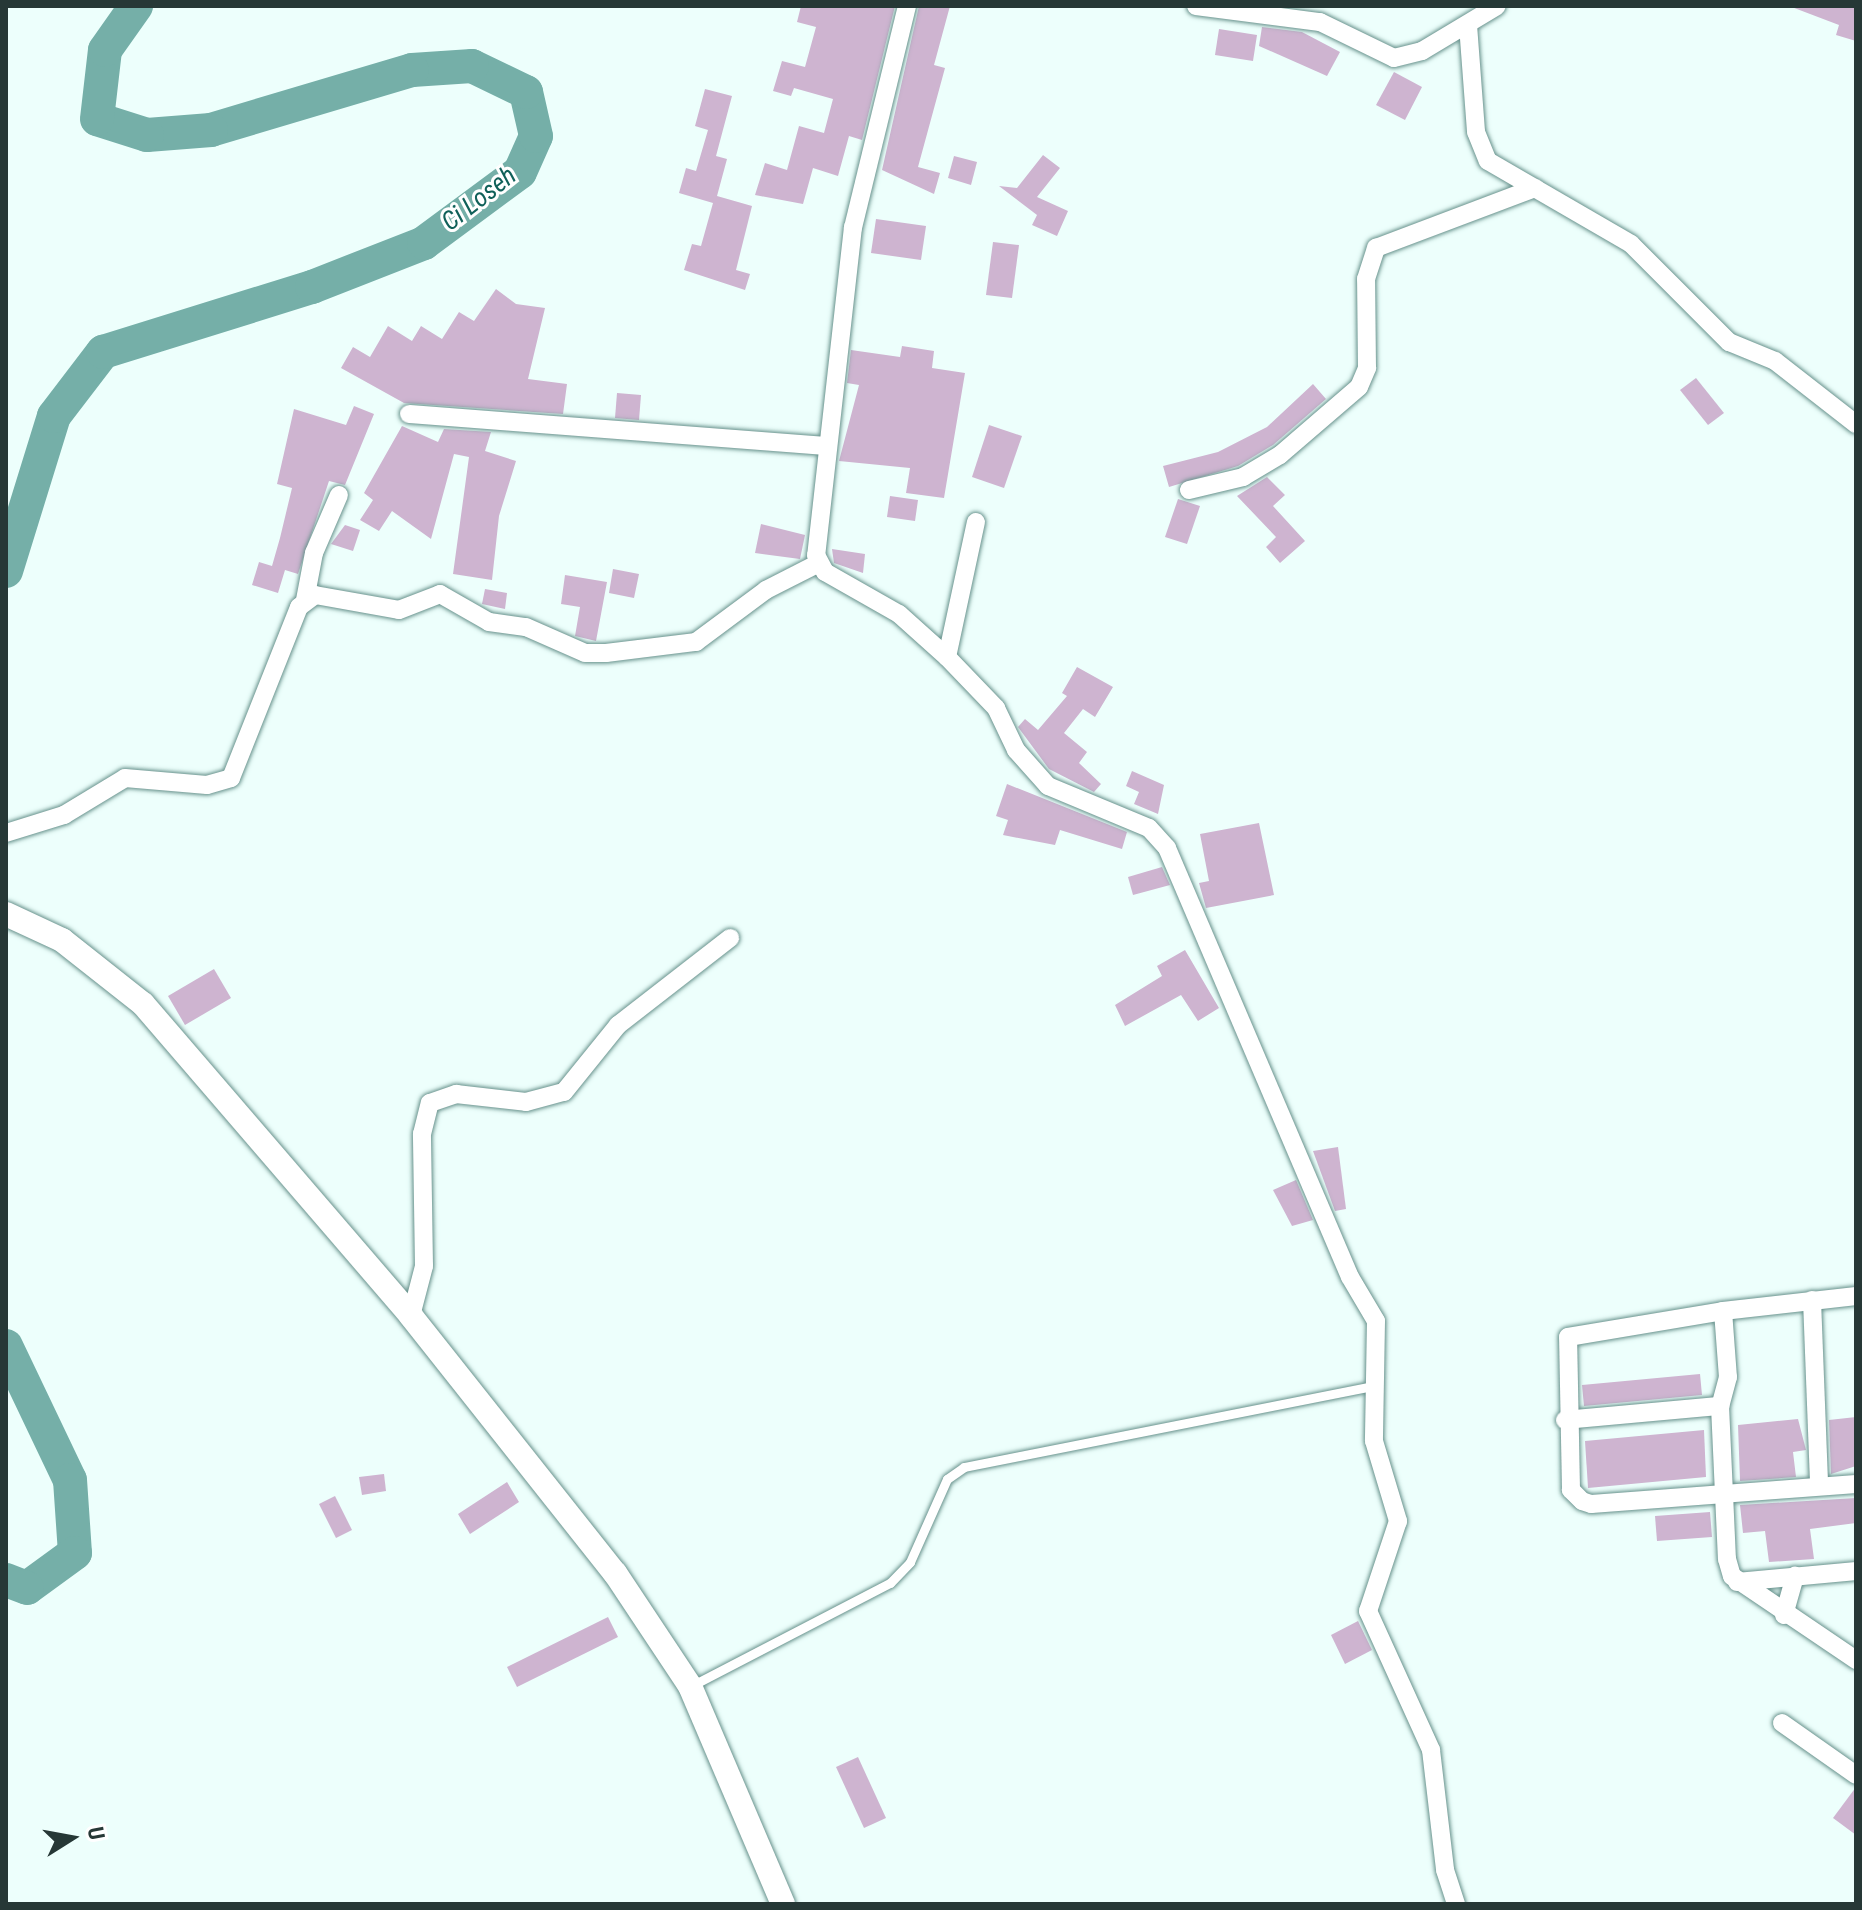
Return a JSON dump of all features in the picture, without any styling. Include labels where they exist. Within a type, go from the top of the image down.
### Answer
[{"type":"street","points":[[819,563],[827,446],[853,227],[907,6]]},
{"type":"street","points":[[1196,6],[1320,22],[1394,58],[1468,25],[1497,6]]},
{"type":"street","points":[[1468,25],[1480,148],[1488,161],[1631,244],[1729,342],[1775,361],[1856,424]]},
{"type":"street","points":[[1189,490],[1243,477],[1280,455],[1359,387],[1367,368],[1366,279],[1376,248],[1535,188]]},
{"type":"street","points":[[409,414],[726,442],[746,434],[784,437],[827,446]]},
{"type":"street","points":[[6,833],[64,815],[125,778],[207,785],[231,778],[305,600],[314,553],[339,495]]},
{"type":"street","points":[[947,657],[976,522]]},
{"type":"street","points":[[305,600],[338,597],[399,610],[440,594],[489,622],[526,627],[585,653],[606,653],[696,642],[766,590],[819,563]]},
{"type":"street","points":[[819,563],[899,614],[947,657],[996,708],[1040,779],[1149,828],[1167,848],[1350,1277],[1376,1321],[1374,1441],[1398,1521],[1368,1611],[1431,1750],[1445,1870],[1456,1904]]},
{"type":"street","points":[[6,914],[62,940],[143,1004],[411,1316],[615,1573],[690,1686],[783,1904]]},
{"type":"street","points":[[411,1316],[424,1266],[422,1134],[430,1103],[456,1094],[526,1102],[564,1092],[618,1025],[730,938]]},
{"type":"street","points":[[1856,1296],[1723,1311],[1695,1321],[1575,1331],[1565,1349],[1565,1420],[1571,1490],[1582,1501],[1856,1484]]},
{"type":"street","points":[[1812,1300],[1819,1486]]},
{"type":"street","points":[[1723,1311],[1728,1377],[1720,1406],[1727,1559],[1737,1582],[1856,1660]]},
{"type":"street","points":[[1565,1420],[1720,1406]]},
{"type":"street","points":[[1737,1582],[1856,1571]]},
{"type":"street","points":[[1784,1615],[1795,1576]]},
{"type":"street","points":[[1782,1723],[1856,1775]]},
{"type":"lane","points":[[690,1686],[890,1583],[910,1562],[947,1479],[964,1467],[1377,1385]]},
{"type":"building","points":[[801,6],[895,6],[862,140],[849,136],[838,176],[813,168],[803,204],[755,195],[765,163],[787,170],[799,126],[824,133],[833,99],[794,88],[791,96],[773,91],[782,61],[805,67],[816,27],[797,22]]},
{"type":"building","points":[[919,6],[950,6],[934,65],[945,68],[918,167],[940,173],[934,194],[882,170]]},
{"type":"building","points":[[1789,6],[1856,6],[1856,41],[1836,35],[1839,25]]},
{"type":"building","points":[[1262,27],[1302,32],[1340,52],[1327,76],[1259,46]]},
{"type":"building","points":[[1219,29],[1257,35],[1253,61],[1215,55]]},
{"type":"building","points":[[1394,72],[1422,87],[1405,120],[1376,105]]},
{"type":"building","points":[[705,89],[732,96],[716,156],[727,159],[717,196],[752,206],[736,270],[750,274],[745,290],[684,270],[692,244],[701,246],[713,203],[679,193],[686,168],[696,171],[708,130],[695,126]]},
{"type":"building","points":[[1043,155],[1060,168],[1037,197],[1068,211],[1057,236],[1032,225],[1037,215],[999,186],[1017,188]]},
{"type":"building","points":[[954,156],[977,162],[971,185],[948,178]]},
{"type":"building","points":[[876,219],[926,226],[921,260],[871,253]]},
{"type":"building","points":[[993,242],[1019,245],[1012,298],[986,295]]},
{"type":"building","points":[[496,289],[516,304],[545,308],[528,379],[567,384],[563,414],[404,403],[341,368],[353,347],[370,357],[388,326],[412,341],[421,326],[442,339],[459,312],[474,321]]},
{"type":"building","points":[[902,346],[934,351],[932,368],[965,373],[944,498],[906,493],[910,468],[839,461],[859,385],[847,383],[851,350],[900,357]]},
{"type":"building","points":[[1696,378],[1724,413],[1708,425],[1680,390]]},
{"type":"building","points":[[1313,384],[1326,399],[1273,445],[1238,466],[1169,487],[1163,466],[1218,452],[1267,427]]},
{"type":"building","points":[[617,393],[641,395],[639,420],[615,418]]},
{"type":"building","points":[[354,406],[374,414],[345,485],[329,481],[298,574],[285,570],[278,593],[252,585],[259,562],[272,566],[292,488],[277,484],[294,409],[346,425]]},
{"type":"building","points":[[989,425],[1022,436],[1004,488],[972,477]]},
{"type":"building","points":[[402,426],[438,442],[444,429],[491,432],[485,451],[516,461],[499,516],[492,580],[453,574],[469,457],[454,454],[431,539],[392,511],[379,531],[360,520],[373,500],[364,493]]},
{"type":"building","points":[[1267,477],[1285,495],[1273,506],[1305,541],[1280,563],[1266,547],[1276,537],[1237,496]]},
{"type":"building","points":[[890,496],[918,500],[915,521],[887,517]]},
{"type":"building","points":[[1178,499],[1200,506],[1187,544],[1165,537]]},
{"type":"building","points":[[761,524],[805,535],[800,559],[755,553]]},
{"type":"building","points":[[345,525],[360,530],[353,551],[331,544]]},
{"type":"building","points":[[832,549],[865,554],[863,573],[834,563]]},
{"type":"building","points":[[613,569],[639,574],[634,598],[609,593]]},
{"type":"building","points":[[565,575],[607,582],[596,641],[575,636],[580,607],[561,604]]},
{"type":"building","points":[[485,589],[507,593],[505,609],[482,604]]},
{"type":"building","points":[[1077,667],[1113,687],[1095,717],[1083,709],[1064,733],[1087,752],[1079,763],[1101,784],[1094,792],[1049,769],[1018,727],[1025,719],[1038,730],[1067,696],[1062,693]]},
{"type":"building","points":[[1132,771],[1164,785],[1158,814],[1134,804],[1139,792],[1126,786]]},
{"type":"building","points":[[1007,784],[1127,832],[1122,849],[1060,830],[1055,845],[1003,835],[1008,820],[996,816]]},
{"type":"building","points":[[1259,823],[1274,895],[1206,908],[1199,883],[1209,881],[1200,834]]},
{"type":"building","points":[[1162,867],[1170,885],[1133,895],[1128,877]]},
{"type":"building","points":[[1185,950],[1219,1008],[1198,1021],[1181,995],[1125,1026],[1115,1005],[1162,976],[1157,966]]},
{"type":"building","points":[[214,969],[231,998],[185,1025],[168,996]]},
{"type":"building","points":[[1338,1147],[1346,1209],[1335,1211],[1313,1151]]},
{"type":"building","points":[[1296,1180],[1313,1220],[1292,1226],[1273,1190]]},
{"type":"building","points":[[1700,1374],[1702,1395],[1584,1406],[1582,1385]]},
{"type":"building","points":[[1856,1417],[1856,1466],[1831,1474],[1829,1420]]},
{"type":"building","points":[[1798,1419],[1806,1450],[1793,1452],[1796,1477],[1740,1481],[1738,1425]]},
{"type":"building","points":[[1704,1430],[1706,1477],[1588,1488],[1585,1441]]},
{"type":"building","points":[[384,1474],[386,1491],[362,1495],[359,1477]]},
{"type":"building","points":[[507,1482],[519,1502],[470,1534],[458,1514]]},
{"type":"building","points":[[335,1496],[352,1530],[336,1538],[319,1504]]},
{"type":"building","points":[[1856,1498],[1856,1523],[1810,1529],[1814,1559],[1769,1562],[1765,1531],[1743,1533],[1740,1505]]},
{"type":"building","points":[[1710,1512],[1712,1537],[1657,1541],[1655,1516]]},
{"type":"building","points":[[608,1617],[618,1637],[517,1687],[507,1667]]},
{"type":"building","points":[[1358,1621],[1372,1650],[1345,1664],[1331,1635]]},
{"type":"building","points":[[858,1757],[886,1818],[864,1828],[836,1767]]},
{"type":"building","points":[[1856,1787],[1856,1835],[1833,1818]]},
{"type":"waterway","name":"Ci Loseh","points":[[6,571],[54,416],[103,352],[312,287],[424,243],[520,172],[536,136],[526,92],[472,66],[412,70],[211,130],[147,135],[97,119],[105,50],[136,6]]},
{"type":"waterway","name":"Ci Loseh","points":[[6,1346],[70,1480],[75,1553],[27,1588],[6,1580]]}]
